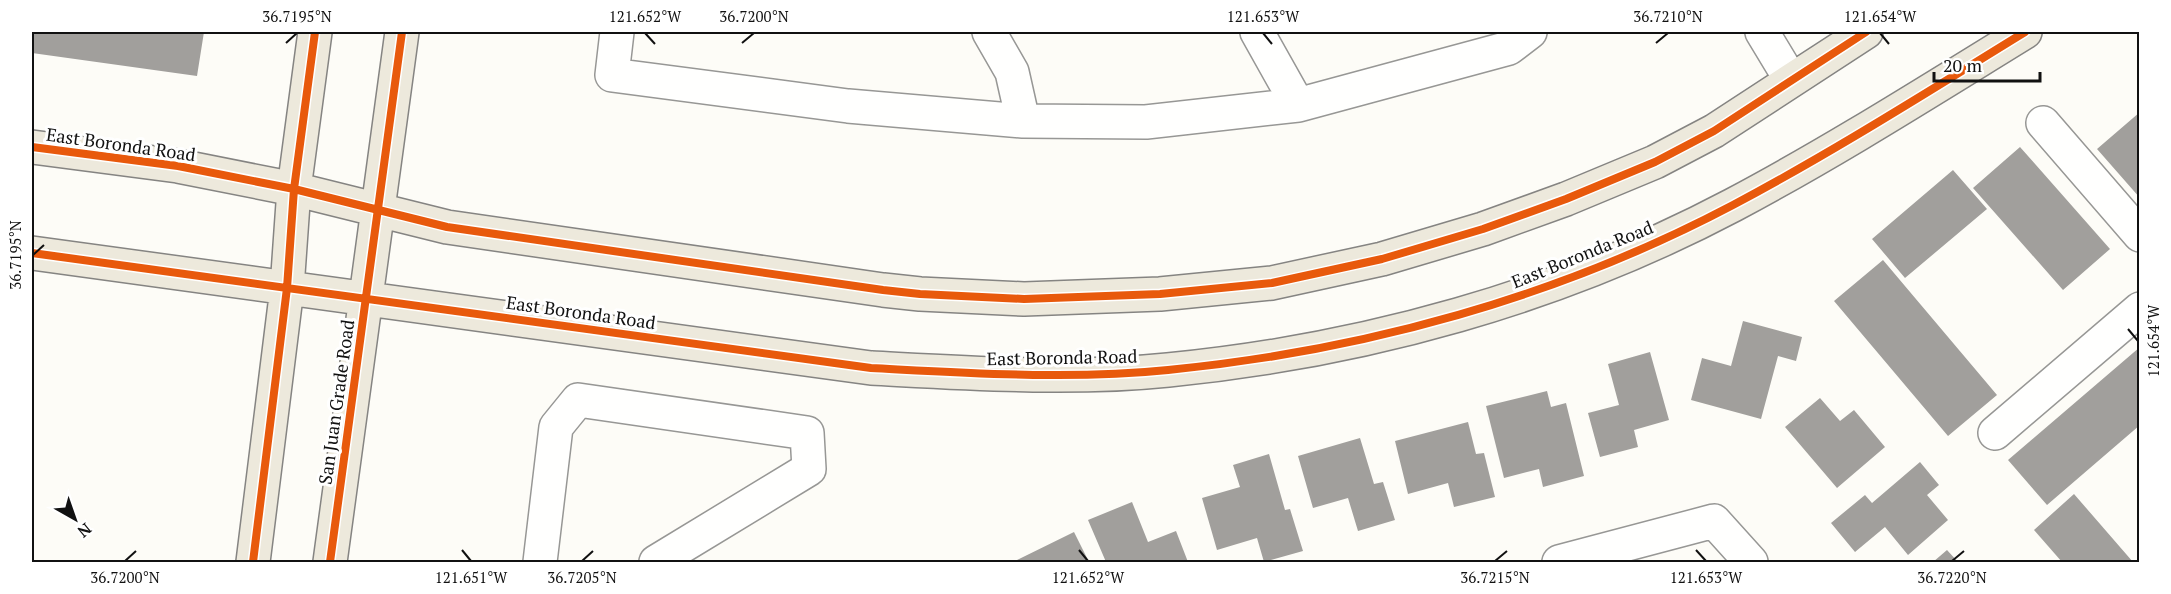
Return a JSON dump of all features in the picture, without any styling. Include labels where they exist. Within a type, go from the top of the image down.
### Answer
[{"type":"main road","points":[[253,562],[286,288],[294,189],[315,32]]},
{"type":"main road","name":"San Juan Grade Road","points":[[330,562],[402,32]]},
{"type":"main road","name":"East Boronda Road","points":[[32,147],[178,166],[294,189],[447,227],[920,294],[1024,299],[1160,294],[1272,283],[1382,259],[1483,229],[1566,199],[1655,162],[1714,131],[1866,32]]},
{"type":"main road","points":[[1938,86],[1986,32]]},
{"type":"main road","name":"East Boronda Road","points":[[32,253],[871,368],[988,374],[1166,371],[1277,356],[1369,339],[1458,315],[1553,285],[1644,247],[1732,206],[1874,125],[2025,32]]},
{"type":"street","points":[[617,32],[612,75],[848,106],[1023,121],[1146,122],[1298,105],[1509,48],[1530,32]]},
{"type":"street","points":[[989,32],[1012,72],[1023,121]]},
{"type":"street","points":[[1257,32],[1298,105]]},
{"type":"street","points":[[1762,32],[1791,80]]},
{"type":"street","points":[[2043,123],[2139,235]]},
{"type":"street","points":[[1995,433],[2139,309]]},
{"type":"street","points":[[540,562],[556,428],[578,400],[807,433],[808,470],[656,562]]},
{"type":"street","points":[[1559,562],[1714,521],[1751,562]]},
{"type":"building","points":[[32,32],[204,32],[197,76],[32,53]]},
{"type":"building","points":[[2140,112],[2140,198],[2097,149]]},
{"type":"building","points":[[2020,147],[2110,249],[2063,290],[1973,188]]},
{"type":"building","points":[[1953,170],[1987,209],[1905,278],[1872,239]]},
{"type":"building","points":[[1883,260],[1997,395],[1948,436],[1834,301]]},
{"type":"building","points":[[1743,321],[1802,337],[1796,361],[1778,356],[1761,419],[1691,400],[1702,358],[1731,366]]},
{"type":"building","points":[[2140,347],[2140,425],[2047,505],[2008,460]]},
{"type":"building","points":[[1650,352],[1669,420],[1634,430],[1638,447],[1600,457],[1588,413],[1619,405],[1608,364]]},
{"type":"building","points":[[1547,391],[1551,407],[1566,403],[1584,476],[1543,487],[1539,469],[1504,478],[1486,406]]},
{"type":"building","points":[[1820,398],[1840,421],[1854,410],[1885,447],[1837,488],[1785,427]]},
{"type":"building","points":[[1468,422],[1476,454],[1484,453],[1495,497],[1454,507],[1448,483],[1408,494],[1395,441]]},
{"type":"building","points":[[1360,438],[1374,484],[1383,482],[1395,520],[1358,531],[1348,498],[1313,508],[1298,456]]},
{"type":"building","points":[[1269,454],[1285,510],[1290,509],[1303,551],[1264,562],[1257,538],[1217,550],[1202,498],[1240,487],[1233,465]]},
{"type":"building","points":[[1920,462],[1939,485],[1927,495],[1948,520],[1908,555],[1885,527],[1855,552],[1831,523],[1865,495],[1872,503]]},
{"type":"building","points":[[2074,494],[2133,562],[2062,562],[2034,530]]},
{"type":"building","points":[[1132,502],[1148,542],[1176,531],[1188,562],[1106,562],[1088,520]]},
{"type":"building","points":[[1074,532],[1089,562],[1013,562]]},
{"type":"building","points":[[1947,550],[1958,562],[1933,562]]},
{"type":"cycle path","points":[[253,562],[287,288],[294,189],[315,32]]},
{"type":"cycle path","points":[[330,562],[402,32]]},
{"type":"cycle path","points":[[32,147],[178,166],[294,189],[447,227],[883,290],[1024,299],[1160,294],[1272,283],[1382,259],[1483,229],[1566,199],[1655,162],[1714,131],[1866,32]]},
{"type":"cycle path","points":[[32,253],[871,368],[1057,375],[1168,370],[1241,361],[1387,334],[1529,293],[1599,267],[1667,238],[1770,185],[2025,32]]}]
